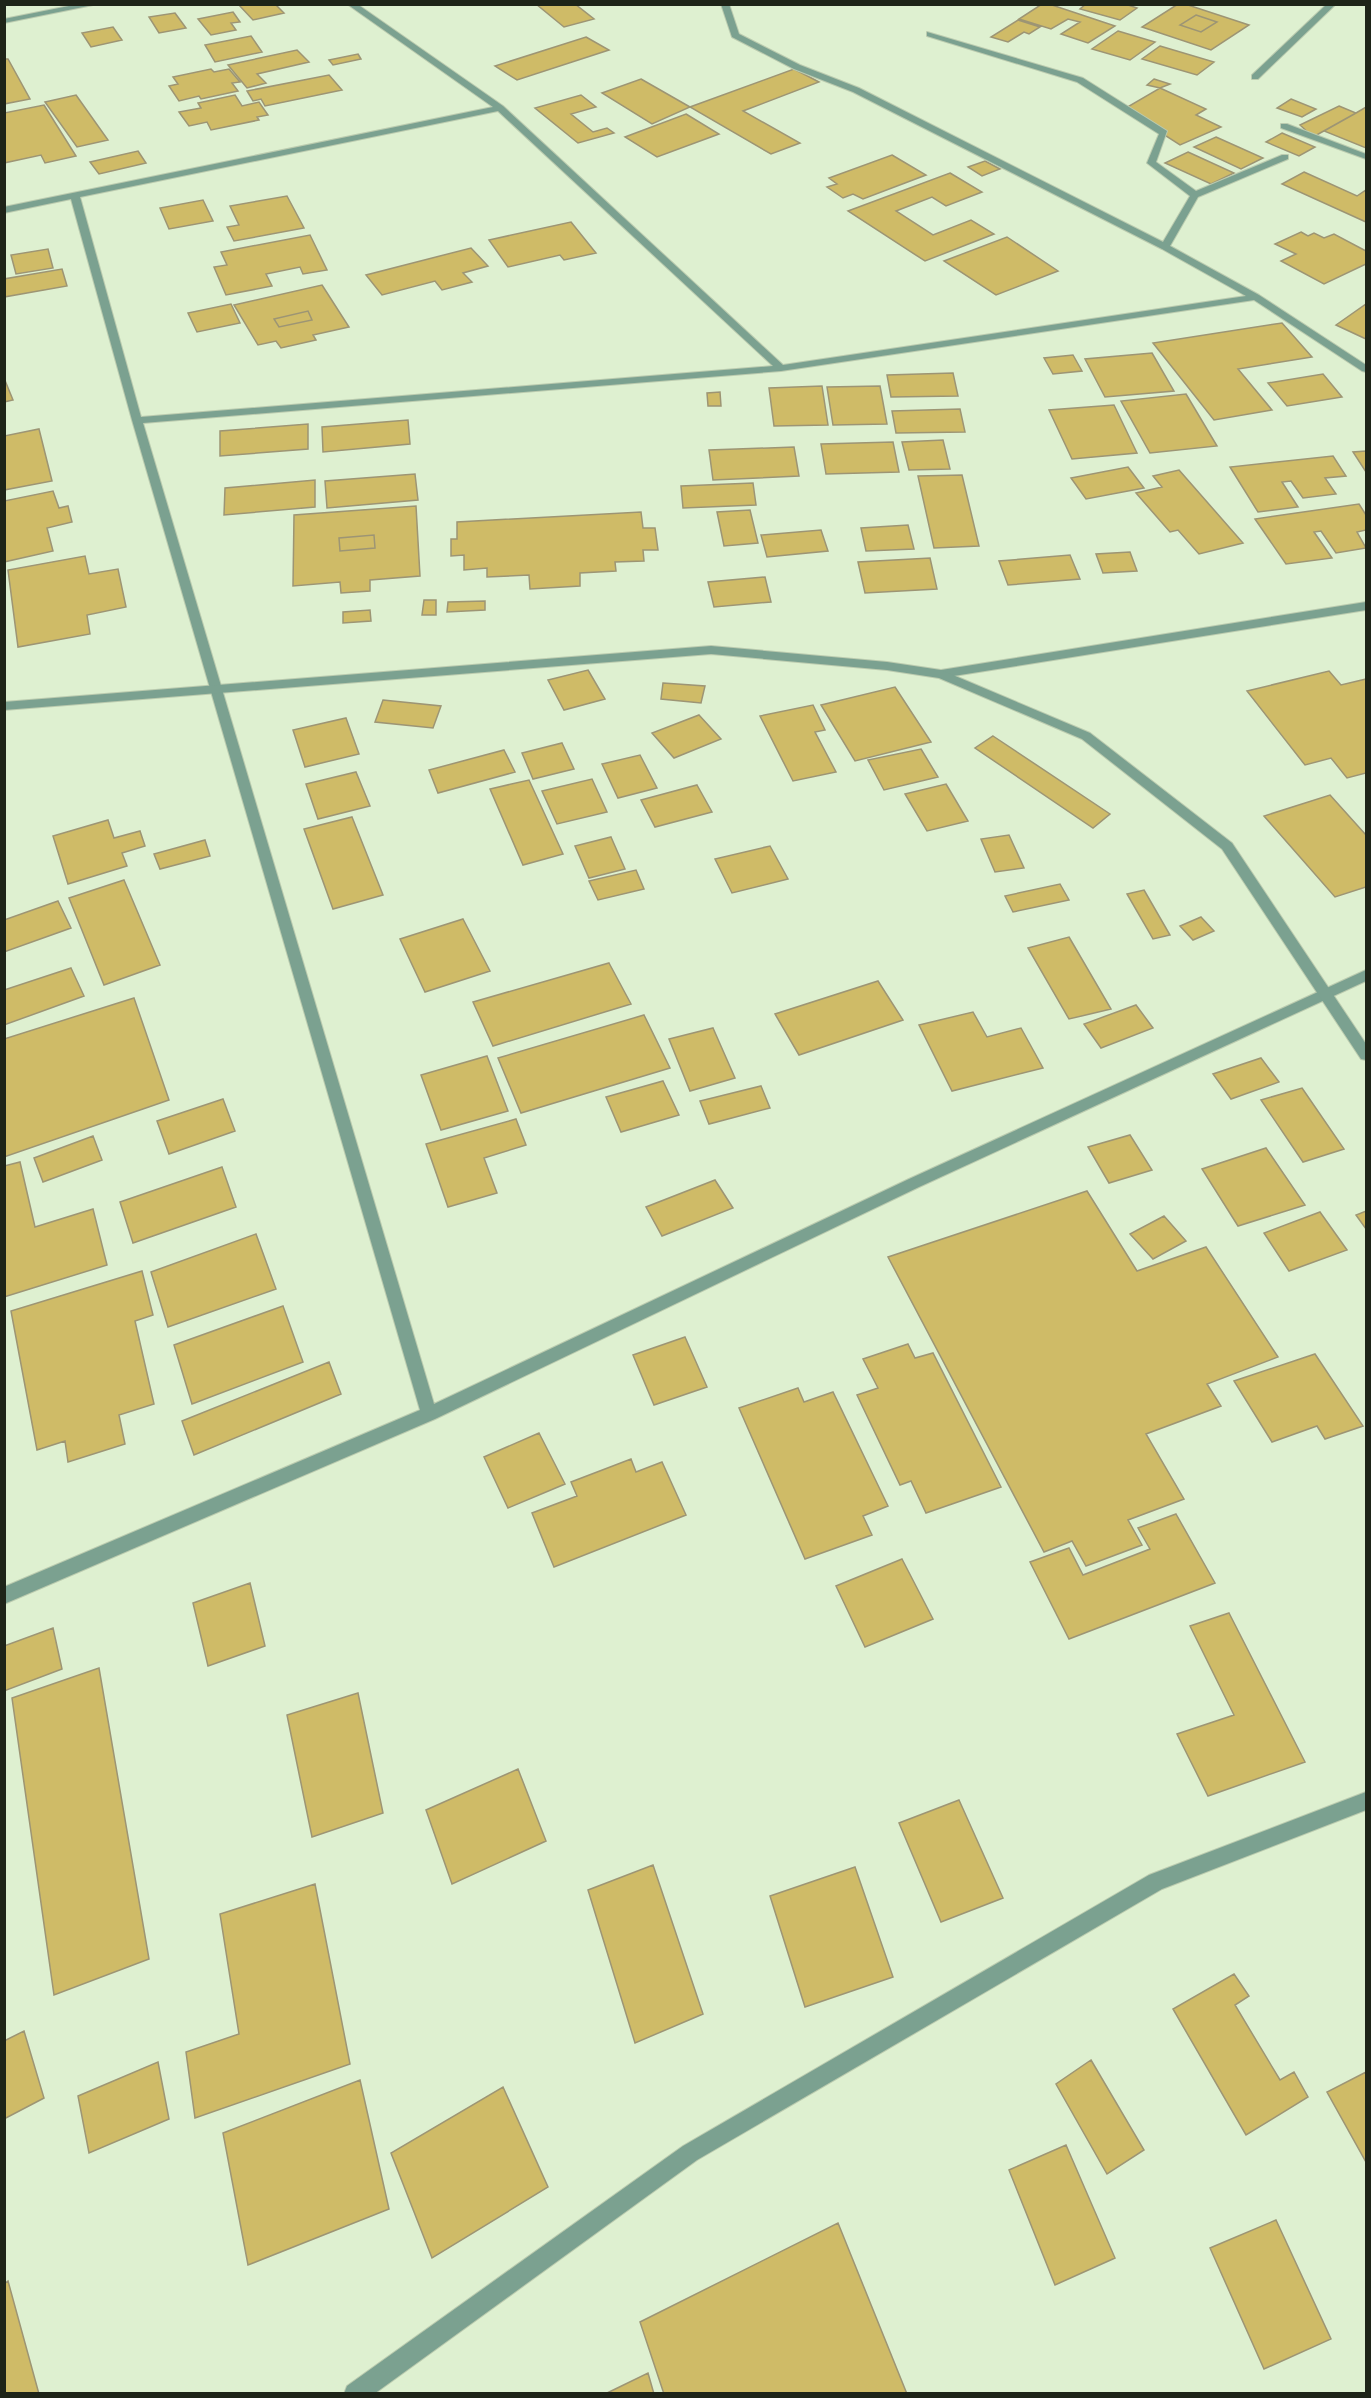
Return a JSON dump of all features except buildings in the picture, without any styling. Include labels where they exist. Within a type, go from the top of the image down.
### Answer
[{"type":"street","points":[[4,21],[94,4]]},
{"type":"street","points":[[351,4],[500,108],[781,368]]},
{"type":"street","points":[[725,4],[735,35],[797,67],[856,90],[1165,247],[1256,297],[1366,369]]},
{"type":"street","points":[[1255,78],[1332,4]]},
{"type":"street","points":[[930,34],[1080,80],[1164,134],[1151,163],[1195,195]]},
{"type":"street","points":[[4,210],[500,108]]},
{"type":"street","points":[[1284,126],[1366,157]]},
{"type":"street","points":[[1165,247],[1195,195],[1285,157]]},
{"type":"street","points":[[75,196],[137,420],[429,1414]]},
{"type":"street","points":[[137,420],[781,368],[1256,297]]},
{"type":"street","points":[[4,706],[711,650],[941,674],[1366,606]]},
{"type":"street","points":[[941,674],[1086,736],[1227,846],[1366,1055]]},
{"type":"street","points":[[4,1596],[429,1414],[914,1183],[1366,975]]},
{"type":"street","points":[[355,2394],[690,2153],[1156,1882],[1366,1801]]}]
